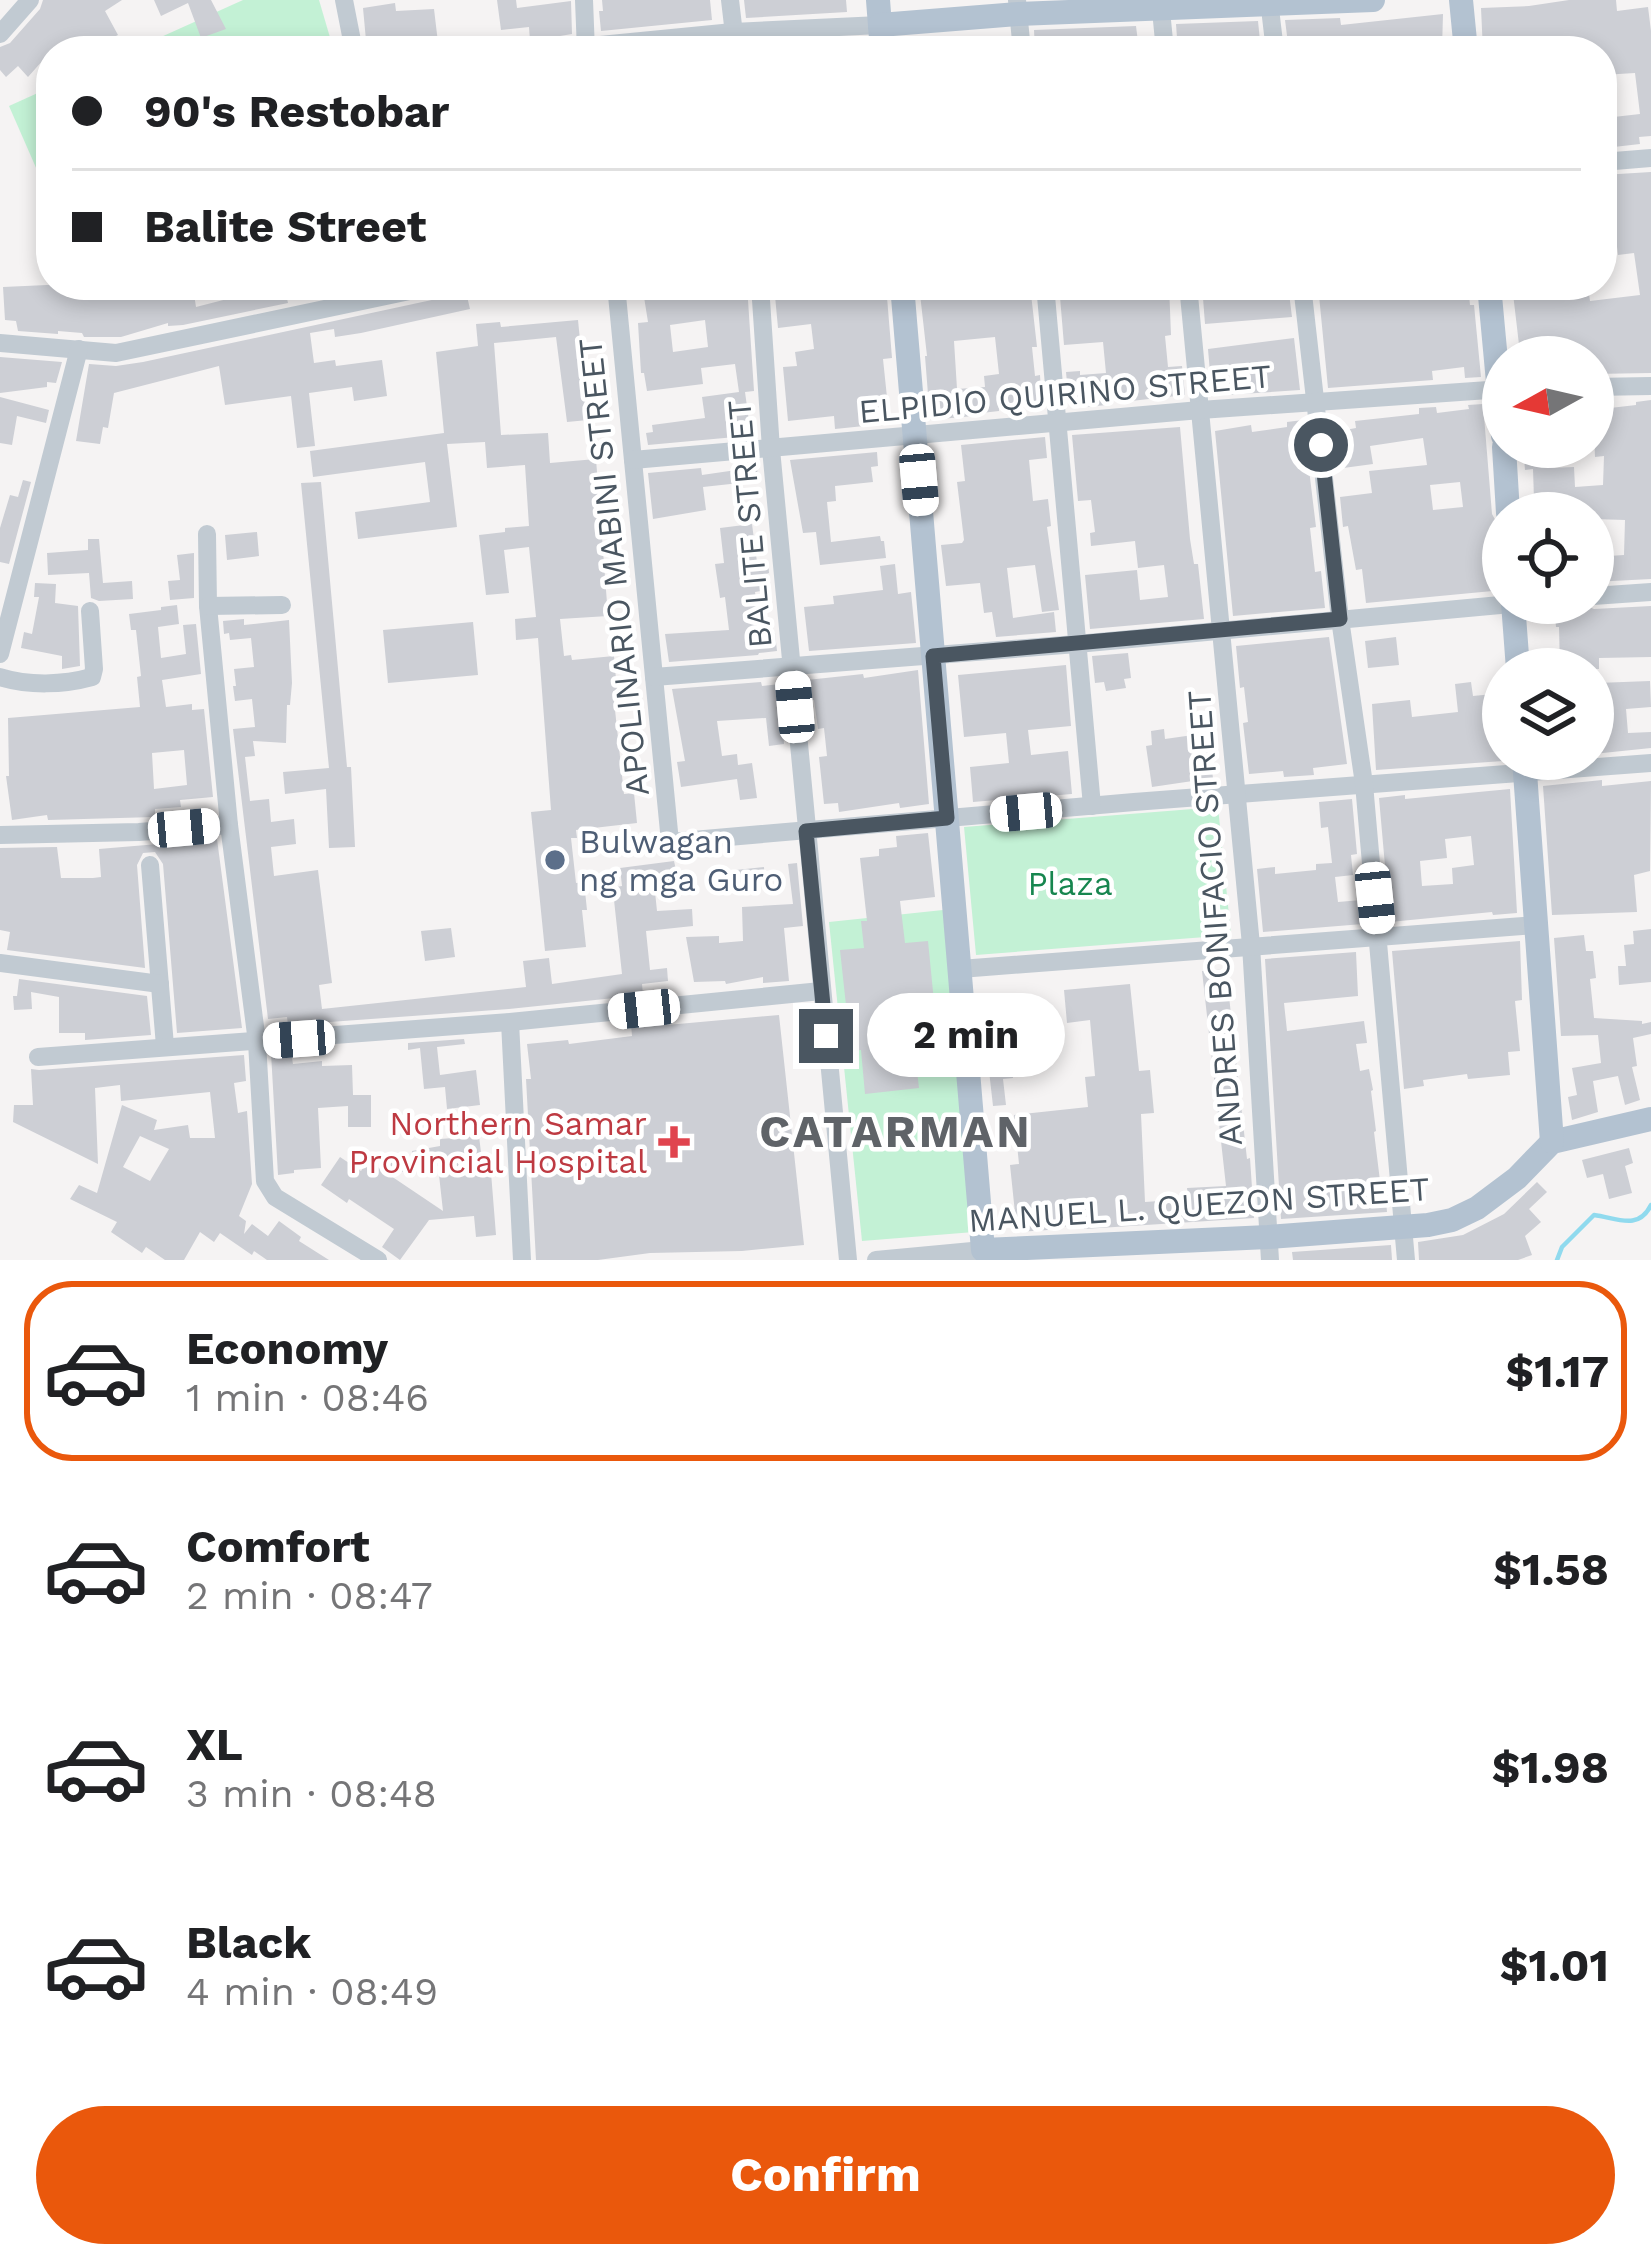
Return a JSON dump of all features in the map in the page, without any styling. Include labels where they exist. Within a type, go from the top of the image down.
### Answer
[{"type":"main road","points":[[880,25],[1017,7],[1373,0]]},
{"type":"main road","points":[[1461,0],[1465,36]]},
{"type":"main road","points":[[903,300],[984,1255]]},
{"type":"main road","points":[[1492,300],[1496,336]]},
{"type":"main road","points":[[1526,780],[1552,1142],[1645,1121]]},
{"type":"main road","name":"MANUEL L. QUEZON STREET","points":[[984,1255],[1269,1248],[1452,1220],[1477,1208],[1516,1178],[1552,1142]]},
{"type":"street","points":[[0,34],[30,0]]},
{"type":"street","points":[[344,0],[351,36]]},
{"type":"street","points":[[584,0],[585,36]]},
{"type":"street","points":[[730,0],[734,36]]},
{"type":"street","points":[[1270,2],[1273,36]]},
{"type":"street","points":[[1161,4],[1164,36]]},
{"type":"street","points":[[786,36],[880,25]]},
{"type":"street","points":[[1617,161],[1651,158]]},
{"type":"street","points":[[0,343],[116,353],[367,300]]},
{"type":"street","name":"APOLINARIO MABINI STREET","points":[[617,300],[670,842],[806,831]]},
{"type":"street","name":"BALITE STREET","points":[[761,300],[848,1260]]},
{"type":"street","points":[[1046,300],[1092,806]]},
{"type":"street","name":"ANDRES BONIFACIO STREET","points":[[1189,300],[1251,945],[1269,1248]]},
{"type":"street","points":[[1304,300],[1364,784],[1406,1260]]},
{"type":"street","points":[[0,654],[79,349]]},
{"type":"street","points":[[1614,387],[1651,386]]},
{"type":"street","name":"ELPIDIO QUIRINO STREET","points":[[633,460],[1482,390]]},
{"type":"street","points":[[207,533],[208,606],[257,1042],[265,1181],[274,1197],[378,1260]]},
{"type":"street","points":[[1614,595],[1651,592]]},
{"type":"street","points":[[208,606],[282,605]]},
{"type":"street","points":[[654,677],[1482,607]]},
{"type":"street","points":[[0,676],[34,684],[92,677],[90,611]]},
{"type":"street","points":[[1614,764],[1651,763]]},
{"type":"street","points":[[806,831],[1482,770]]},
{"type":"street","points":[[0,835],[229,825]]},
{"type":"street","points":[[150,865],[166,1046]]},
{"type":"street","points":[[960,969],[1536,925]]},
{"type":"street","points":[[0,963],[160,984]]},
{"type":"street","points":[[38,1057],[510,1022],[821,991]]},
{"type":"street","points":[[510,1022],[522,1260]]},
{"type":"street","name":"MANUEL L. QUEZON STREET","points":[[876,1260],[984,1255]]},
{"type":"green space","points":[[243,0],[319,0],[330,36],[163,36]]},
{"type":"green space","points":[[36,94],[36,168],[9,106]]},
{"type":"green space","name":"Plaza","points":[[1218,807],[1231,935],[976,955],[964,827]]},
{"type":"green space","points":[[943,910],[974,1232],[862,1241],[829,922]]},
{"type":"building","points":[[43,0],[122,0],[105,11],[118,35],[36,36],[36,68],[28,77],[18,66],[6,77],[0,70],[0,47],[10,43]]},
{"type":"building","points":[[154,0],[211,0],[226,29],[200,36],[188,3],[161,16]]},
{"type":"building","points":[[497,0],[516,0],[517,8],[571,1],[572,34],[530,36],[529,27],[501,30]]},
{"type":"building","points":[[602,0],[710,0],[712,20],[601,31]]},
{"type":"building","points":[[744,0],[846,0],[847,12],[746,18]]},
{"type":"building","points":[[1616,0],[1617,11],[1648,7],[1651,136],[1639,137],[1640,144],[1617,147],[1617,117],[1640,114],[1635,73],[1617,74],[1617,36],[1482,36],[1481,8]]},
{"type":"building","points":[[395,3],[396,11],[434,9],[437,36],[366,36],[363,8]]},
{"type":"building","points":[[1443,14],[1442,36],[1287,36],[1285,20],[1340,18],[1341,25]]},
{"type":"building","points":[[1258,21],[1260,36],[1177,36],[1176,24]]},
{"type":"building","points":[[1136,26],[1137,36],[1034,36],[1034,30]]},
{"type":"building","points":[[1651,172],[1651,373],[1614,374],[1614,336],[1518,336],[1514,300],[1617,300],[1640,295],[1634,253],[1618,255],[1617,174]]},
{"type":"building","points":[[36,286],[36,300],[195,300],[196,307],[223,300],[288,303],[183,325],[168,323],[121,337],[84,337],[82,333],[18,331],[16,321],[5,320],[3,287]]},
{"type":"building","points":[[432,300],[468,300],[470,309],[335,337],[334,329],[310,333],[314,363],[335,360],[336,366],[382,360],[387,396],[354,401],[352,387],[309,393],[315,446],[297,448],[291,396],[225,405],[219,366],[114,393],[100,444],[76,441],[89,364],[143,362]]},
{"type":"building","points":[[644,300],[748,300],[754,391],[745,392],[749,421],[756,420],[757,435],[648,445],[646,433],[653,432],[652,425],[705,418],[702,397],[739,392],[735,364],[701,368],[703,384],[647,391],[638,323],[648,322]],"holes":[[[705,320],[708,347],[673,352],[670,325]]]},
{"type":"building","points":[[775,300],[887,300],[892,358],[883,359],[888,407],[862,411],[864,426],[835,429],[834,416],[788,421],[783,367],[797,366],[795,352],[814,349],[811,324],[778,328]]},
{"type":"building","points":[[921,300],[1032,300],[1037,347],[1032,347],[1042,407],[1032,408],[1031,403],[930,420]],"holes":[[[995,337],[999,374],[984,376],[985,387],[957,389],[954,341]]]},
{"type":"building","points":[[1060,300],[1170,300],[1171,335],[1165,336],[1168,367],[1182,366],[1185,395],[1131,401],[1130,393],[1106,395],[1107,405],[1069,404],[1066,372],[1106,373],[1103,342],[1064,345]]},
{"type":"building","points":[[1203,300],[1290,300],[1292,317],[1205,324]]},
{"type":"building","points":[[1319,300],[1470,300],[1474,305],[1481,377],[1465,378],[1464,367],[1432,371],[1433,380],[1328,388]]},
{"type":"building","points":[[578,320],[588,420],[567,422],[556,337],[494,343],[501,435],[548,433],[550,463],[596,459],[608,616],[560,619],[564,656],[571,655],[572,660],[614,656],[624,794],[634,793],[637,823],[576,830],[577,838],[571,838],[576,883],[584,882],[586,947],[545,951],[531,812],[551,810],[538,638],[516,640],[515,619],[536,617],[529,547],[504,550],[509,593],[486,595],[479,535],[529,526],[525,465],[487,468],[485,442],[447,444],[457,527],[358,539],[355,512],[430,502],[425,462],[313,477],[310,451],[444,433],[436,352],[478,346],[476,324],[500,322],[501,327]]},
{"type":"building","points":[[1294,338],[1300,390],[1212,396],[1208,349]]},
{"type":"building","points":[[0,357],[62,362],[56,383],[0,393]]},
{"type":"building","points":[[0,397],[49,410],[46,423],[17,416],[12,445],[0,443]]},
{"type":"building","points":[[1651,400],[1651,579],[1614,581],[1614,556],[1624,555],[1625,520],[1614,520],[1614,492],[1534,492],[1533,469],[1525,468],[1574,468],[1575,487],[1603,485],[1604,468],[1614,468],[1614,408]]},
{"type":"building","points":[[1482,404],[1482,468],[1488,468],[1490,492],[1482,492],[1482,592],[1366,603],[1362,569],[1356,570],[1348,526],[1343,527],[1340,497],[1372,493],[1369,471],[1427,465],[1423,438],[1370,446],[1373,464],[1336,469],[1333,436],[1356,428],[1355,421],[1419,414],[1419,408],[1436,407],[1437,413],[1469,409],[1468,405]],"holes":[[[1460,482],[1463,507],[1433,510],[1430,485]]]},
{"type":"building","points":[[1303,420],[1316,527],[1310,528],[1315,572],[1321,571],[1325,608],[1233,616],[1215,431],[1251,425],[1252,432]]},
{"type":"building","points":[[1180,427],[1190,539],[1204,619],[1090,629],[1085,575],[1137,570],[1140,600],[1168,597],[1164,565],[1138,568],[1135,541],[1091,546],[1090,533],[1095,532],[1091,500],[1078,501],[1072,435]]},
{"type":"building","points":[[1045,437],[1047,458],[1029,460],[1033,501],[1048,499],[1051,526],[1047,527],[1059,610],[1042,612],[1035,565],[1007,568],[1013,618],[1054,612],[1056,632],[996,637],[992,612],[984,613],[980,583],[946,586],[941,545],[964,540],[957,482],[965,481],[961,445]]},
{"type":"building","points":[[877,452],[878,466],[871,467],[873,482],[835,486],[836,501],[827,502],[831,542],[880,536],[886,558],[820,565],[816,532],[803,533],[790,460]]},
{"type":"building","points":[[757,467],[758,481],[703,487],[706,510],[653,519],[648,473],[701,468],[702,475]]},
{"type":"building","points":[[23,480],[31,482],[9,564],[0,562],[0,528],[10,495],[18,497]]},
{"type":"building","points":[[321,482],[355,847],[329,848],[326,789],[285,794],[283,772],[329,768],[301,483]]},
{"type":"building","points":[[752,524],[757,562],[768,561],[769,573],[768,590],[755,592],[761,635],[775,633],[777,651],[669,662],[665,634],[729,630],[715,564],[724,563],[720,528]]},
{"type":"building","points":[[257,532],[259,556],[227,560],[225,535]]},
{"type":"building","points":[[88,539],[99,539],[103,583],[132,581],[133,599],[91,598],[89,573],[48,575],[47,553],[88,550]]},
{"type":"building","points":[[194,553],[194,598],[170,600],[168,581],[180,580],[177,555]]},
{"type":"building","points":[[895,564],[898,594],[911,592],[916,643],[809,651],[804,607],[834,604],[833,596],[883,590],[880,566]]},
{"type":"building","points":[[35,583],[56,584],[55,603],[78,606],[80,666],[62,669],[62,656],[21,648],[24,632],[32,634],[39,597],[34,597]]},
{"type":"building","points":[[177,605],[179,624],[158,627],[161,658],[186,654],[183,625],[196,624],[201,674],[162,680],[166,707],[192,704],[192,710],[204,709],[213,797],[180,800],[181,807],[155,809],[155,817],[48,820],[47,815],[12,820],[6,776],[8,718],[140,707],[136,630],[131,630],[129,614]],"holes":[[[184,750],[187,785],[154,789],[152,753]]]},
{"type":"building","points":[[1651,606],[1651,657],[1614,658],[1614,648],[1560,648],[1556,627],[1614,624],[1614,608]]},
{"type":"building","points":[[244,619],[244,625],[289,620],[292,683],[286,743],[253,741],[255,756],[245,757],[250,801],[269,799],[271,822],[294,819],[296,844],[271,847],[274,876],[318,870],[332,983],[319,985],[322,1009],[526,987],[523,961],[549,958],[552,984],[622,974],[614,900],[615,887],[622,886],[620,868],[674,861],[680,889],[655,892],[657,911],[692,909],[693,926],[646,931],[650,970],[667,968],[668,981],[642,984],[643,995],[509,1009],[288,1025],[287,1017],[268,1019],[233,729],[255,727],[252,699],[235,701],[233,686],[234,669],[254,667],[251,638],[230,640],[223,621]]},
{"type":"building","points":[[473,622],[478,675],[388,683],[383,630]]},
{"type":"building","points":[[1329,637],[1347,764],[1313,768],[1314,775],[1249,774],[1243,723],[1248,722],[1236,646]]},
{"type":"building","points":[[1396,637],[1399,665],[1368,668],[1365,641]]},
{"type":"building","points":[[1128,653],[1131,678],[1124,679],[1126,688],[1106,691],[1104,682],[1095,683],[1092,656]]},
{"type":"building","points":[[1066,665],[1071,726],[1028,730],[1031,755],[1068,751],[1072,794],[973,802],[970,767],[1009,763],[1006,733],[964,737],[958,675]]},
{"type":"building","points":[[918,670],[929,804],[900,808],[899,803],[839,812],[838,803],[824,804],[819,757],[827,756],[824,728],[818,729],[814,700],[808,701],[807,680]]},
{"type":"building","points":[[1650,681],[1651,707],[1626,709],[1628,733],[1651,732],[1651,748],[1614,752],[1614,682]]},
{"type":"building","points":[[761,682],[762,686],[780,684],[784,744],[769,746],[766,718],[717,721],[722,756],[737,754],[738,765],[752,763],[757,798],[740,800],[737,779],[681,787],[677,762],[685,761],[672,689]]},
{"type":"building","points":[[1471,682],[1473,696],[1482,695],[1482,762],[1376,770],[1372,704],[1410,700],[1412,717],[1458,712],[1455,684]]},
{"type":"building","points":[[1164,729],[1165,739],[1207,733],[1213,778],[1152,787],[1146,746],[1152,745],[1151,731]]},
{"type":"building","points":[[1651,781],[1650,871],[1634,875],[1637,912],[1552,915],[1543,786]]},
{"type":"building","points":[[1510,789],[1517,913],[1390,922],[1379,798],[1405,795],[1405,799]],"holes":[[[1471,836],[1474,865],[1452,868],[1453,884],[1422,886],[1420,861],[1447,858],[1445,839]]]},
{"type":"building","points":[[1352,799],[1357,854],[1351,855],[1353,875],[1335,877],[1338,902],[1361,900],[1363,924],[1263,932],[1257,869],[1275,867],[1275,874],[1316,870],[1316,864],[1332,863],[1319,802]]},
{"type":"building","points":[[928,833],[935,897],[900,901],[905,943],[928,941],[938,1042],[914,1045],[919,1088],[865,1094],[861,1050],[851,1051],[840,950],[864,948],[861,921],[867,921],[860,858],[897,847],[896,836]]},
{"type":"building","points":[[217,839],[242,1028],[177,1033],[163,864],[155,852],[143,853],[137,865],[145,968],[7,950],[10,932],[0,930],[0,848],[57,847],[61,878],[93,878],[101,877],[99,849]]},
{"type":"building","points":[[797,863],[803,926],[784,928],[789,981],[763,983],[763,977],[726,984],[694,982],[686,937],[719,936],[719,943],[743,941],[742,907],[793,904],[788,864]]},
{"type":"building","points":[[764,867],[765,880],[709,886],[708,873]]},
{"type":"building","points":[[451,928],[455,957],[425,961],[421,931]]},
{"type":"building","points":[[1651,929],[1651,982],[1619,985],[1618,966],[1626,966],[1624,945],[1634,944],[1633,931]]},
{"type":"building","points":[[1584,935],[1586,951],[1593,951],[1594,1018],[1651,1022],[1651,1034],[1633,1038],[1637,1066],[1632,1067],[1640,1100],[1625,1105],[1618,1076],[1593,1081],[1598,1112],[1572,1120],[1568,1097],[1577,1095],[1572,1068],[1601,1063],[1598,1035],[1561,1036],[1554,938]]},
{"type":"building","points":[[1520,941],[1522,1000],[1515,1001],[1520,1051],[1508,1052],[1510,1075],[1468,1079],[1467,1074],[1423,1080],[1424,1086],[1404,1089],[1392,951]]},
{"type":"building","points":[[1356,952],[1358,996],[1284,1003],[1287,1031],[1364,1021],[1367,1043],[1356,1044],[1360,1071],[1369,1069],[1373,1090],[1374,1132],[1387,1212],[1281,1219],[1265,959]]},
{"type":"building","points":[[1226,969],[1254,1218],[1017,1232],[1010,1165],[1019,1164],[1014,1115],[1088,1107],[1085,1077],[1095,1076],[1090,1020],[1067,1023],[1064,990],[1130,984],[1139,1071],[1150,1070],[1154,1113],[1141,1114],[1145,1202],[1188,1199],[1187,1188],[1226,1186],[1202,971]]},
{"type":"building","points":[[19,979],[147,996],[151,1035],[85,1040],[85,1033],[59,1033],[59,997],[31,992],[32,1009],[14,1010]]},
{"type":"building","points":[[1007,1013],[1013,1078],[1003,1079],[1006,1105],[993,1106],[987,1053],[993,1053],[989,1015]]},
{"type":"building","name":"Northern Samar Provincial Hospital","points":[[779,1015],[804,1245],[536,1260],[527,1044],[632,1036],[631,1024]]},
{"type":"building","points":[[464,1039],[465,1044],[437,1047],[440,1075],[476,1070],[480,1105],[447,1109],[445,1087],[424,1089],[420,1048],[408,1050],[408,1043]]},
{"type":"building","points":[[291,1052],[293,1064],[352,1065],[353,1095],[371,1095],[371,1127],[348,1127],[348,1106],[318,1108],[321,1168],[278,1175],[271,1053]]},
{"type":"building","points":[[244,1055],[246,1081],[234,1083],[238,1113],[247,1111],[252,1184],[239,1216],[246,1221],[244,1234],[252,1224],[268,1236],[279,1221],[329,1260],[267,1260],[220,1233],[214,1242],[200,1232],[184,1260],[165,1260],[146,1247],[142,1253],[111,1232],[117,1222],[70,1199],[79,1185],[97,1193],[122,1105],[157,1120],[154,1130],[188,1125],[190,1138],[215,1138],[210,1092],[121,1101],[120,1085],[95,1088],[98,1164],[13,1122],[14,1105],[33,1105],[31,1069]],"holes":[[[140,1136],[169,1149],[150,1181],[123,1167]]]},
{"type":"building","points":[[479,1136],[482,1161],[490,1160],[496,1235],[476,1237],[474,1216],[429,1220],[400,1260],[382,1247],[394,1229],[321,1185],[340,1157],[361,1171],[368,1160],[385,1172],[395,1157],[415,1170],[412,1151],[440,1146],[440,1139]],"holes":[[[438,1166],[443,1211],[388,1174]]]},
{"type":"building","points":[[1629,1148],[1633,1163],[1625,1166],[1632,1193],[1609,1199],[1603,1174],[1587,1178],[1582,1160]]},
{"type":"building","points":[[1537,1182],[1547,1192],[1529,1209],[1541,1222],[1525,1236],[1532,1255],[1518,1260],[1419,1260],[1418,1242],[1463,1235],[1504,1214]]},
{"type":"building","points":[[1391,1245],[1392,1260],[1293,1260],[1292,1252]]},
{"type":"waterway","points":[[1557,1260],[1562,1247],[1594,1215],[1633,1220],[1651,1205]]},
{"type":"place","name":"Bulwagan ng mga Guro","points":[[555,860]]},
{"type":"place","name":"Northern Samar Provincial Hospital","points":[[674,1142]]},
{"type":"district","name":"CATARMAN","points":[[896,1131]]},
{"type":"route","points":[[826,1036],[806,831],[947,818],[933,656],[1340,619],[1321,445]]}]
